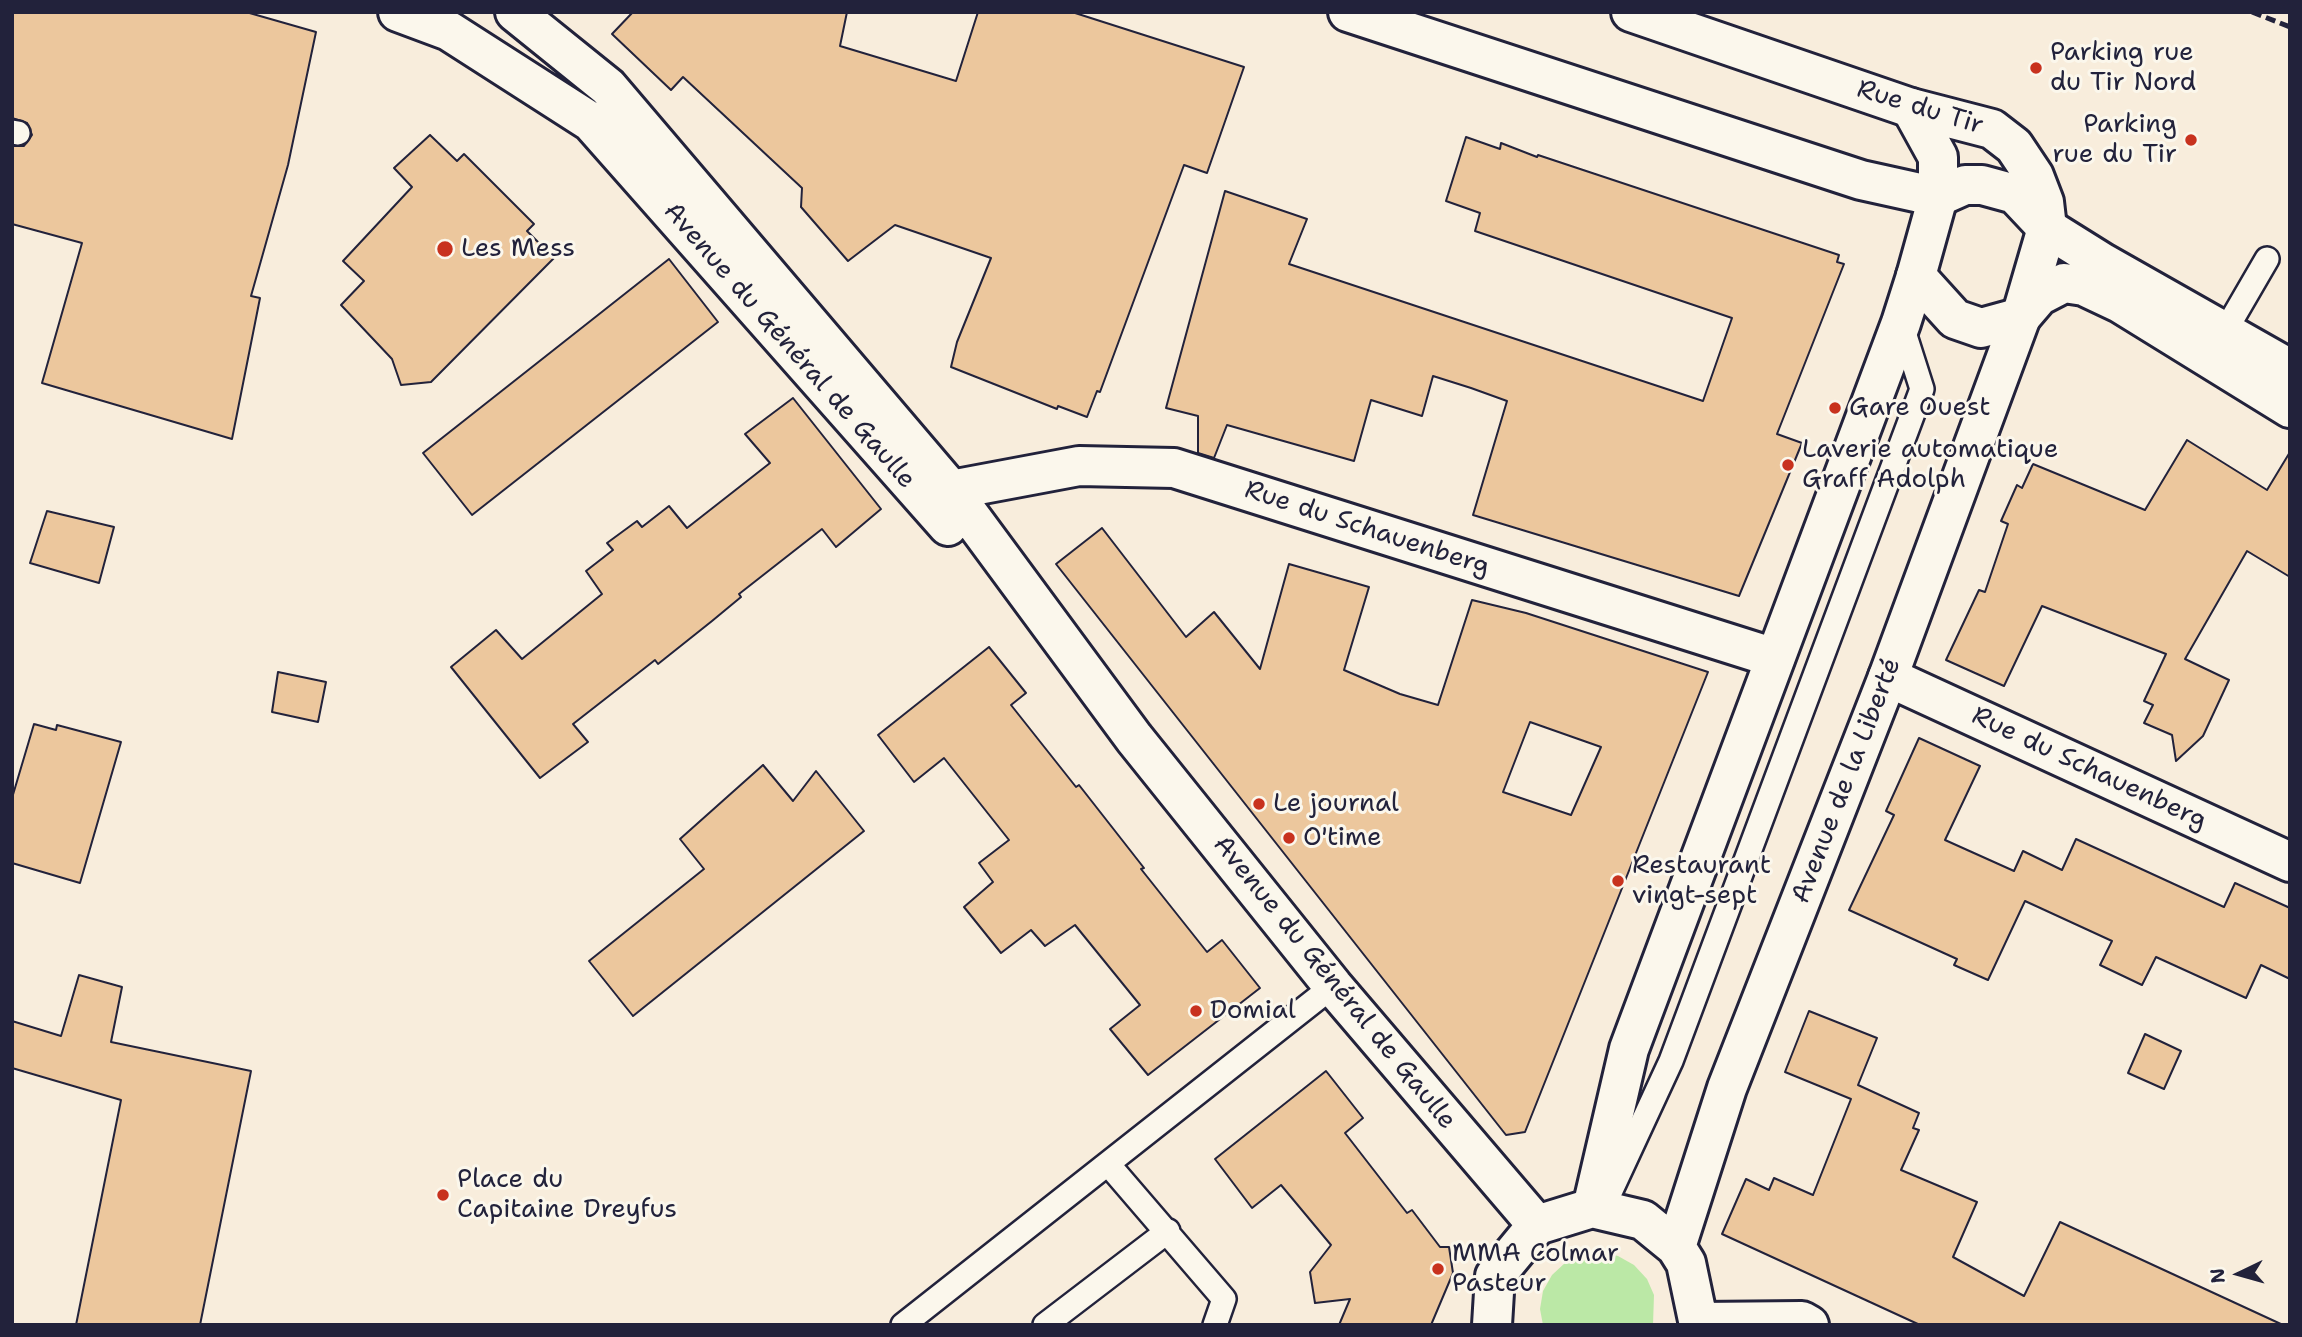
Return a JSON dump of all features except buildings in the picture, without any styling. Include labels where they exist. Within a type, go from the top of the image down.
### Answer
[{"type":"street","name":"Avenue du Général de Gaulle","points":[[398,12],[449,31],[591,122],[1134,738]]},
{"type":"street","name":"Avenue du Général de Gaulle","points":[[514,12],[608,87],[951,490],[1134,738],[1334,986],[1537,1225]]},
{"type":"street","points":[[1348,12],[1861,180],[1938,197],[1965,185],[2000,189],[2015,194],[2047,228],[2290,369]]},
{"type":"street","name":"Rue du Tir","points":[[1631,12],[1911,108],[1992,129],[2014,146],[2034,176],[2044,202],[2047,228]]},
{"type":"street","points":[[1598,1208],[1629,1049],[1901,323],[1916,276],[1938,197],[1938,157],[1911,108]]},
{"type":"street","name":"Avenue de la Liberté","points":[[1676,1247],[1727,1088],[1888,677],[2021,317],[2047,228]]},
{"type":"street","points":[[1916,276],[1955,318],[1981,328],[2021,317],[2039,296],[2064,283],[2084,286],[2120,303],[2290,408]]},
{"type":"street","name":"Rue du Schauenberg","points":[[951,490],[1079,466],[1174,468],[1774,658]]},
{"type":"street","name":"Rue du Schauenberg","points":[[1888,677],[2290,862]]},
{"type":"street","points":[[1492,1325],[1495,1276],[1537,1225],[1598,1208],[1643,1220],[1676,1247],[1686,1263],[1699,1323],[1802,1321],[1809,1325]]},
{"type":"lane","points":[[2224,333],[2266,259]]},
{"type":"lane","points":[[1598,1208],[1671,1061],[1922,389],[1901,323]]},
{"type":"lane","points":[[903,1325],[1334,986]]},
{"type":"lane","points":[[1108,1164],[1224,1299],[1214,1325]]},
{"type":"lane","points":[[1045,1325],[1168,1231]]},
{"type":"green space","points":[[1600,1252],[1618,1256],[1634,1265],[1647,1279],[1654,1295],[1653,1325],[1543,1325],[1540,1309],[1543,1291],[1552,1275],[1566,1262],[1582,1254]]},
{"type":"railway","points":[[2252,12],[2290,27]]},
{"type":"place","name":"Parking rue du Tir Nord","points":[[2036,68]]},
{"type":"place","name":"Parking rue du Tir","points":[[2191,140]]},
{"type":"place","name":"Les Mess","points":[[445,249]]},
{"type":"place","name":"Gare Ouest","points":[[1835,408]]},
{"type":"place","name":"Laverie automatique Graff Adolph","points":[[1788,465]]},
{"type":"place","name":"Le journal","points":[[1259,804]]},
{"type":"place","name":"O'time","points":[[1289,838]]},
{"type":"place","name":"Restaurant vingt-sept","points":[[1618,881]]},
{"type":"place","name":"Domial","points":[[1196,1011]]},
{"type":"place","name":"Place du Capitaine Dreyfus","points":[[443,1195]]},
{"type":"place","name":"MMA Colmar Pasteur","points":[[1438,1269]]}]
